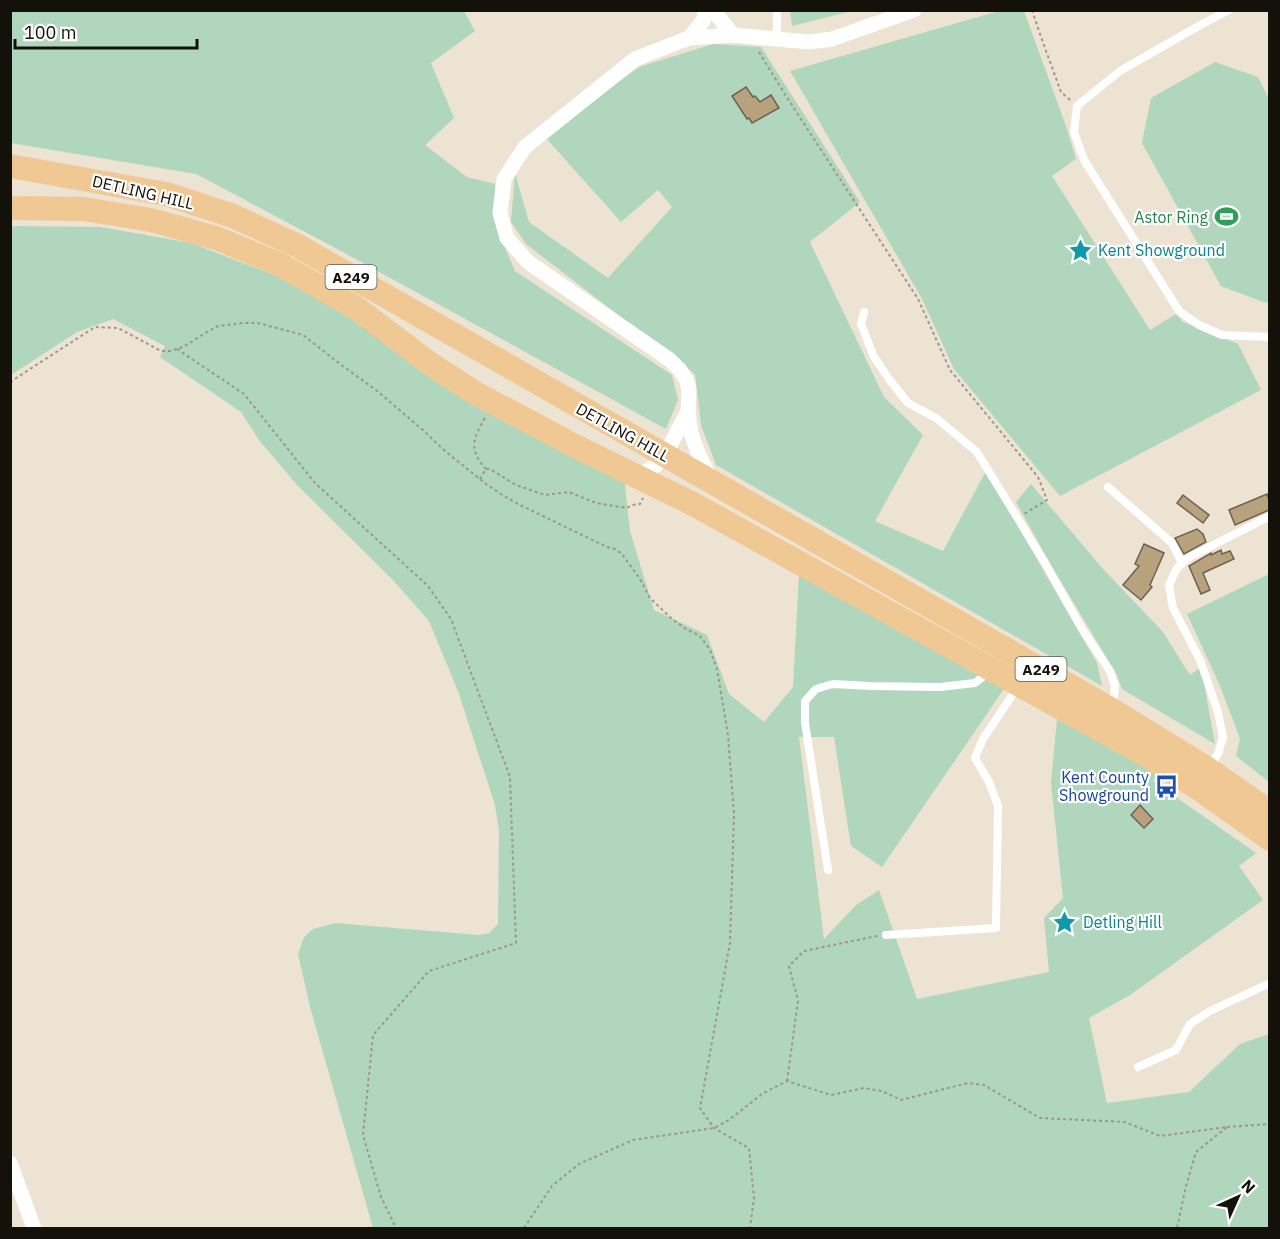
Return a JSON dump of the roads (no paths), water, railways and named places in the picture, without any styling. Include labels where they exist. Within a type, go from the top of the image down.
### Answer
[{"type":"highway","name":"DETLING HILL","points":[[10,166],[166,194],[233,216],[298,246],[656,465],[695,505],[1146,755],[1202,778]]},
{"type":"highway","name":"DETLING HILL","points":[[10,208],[84,209],[151,220],[216,238],[279,264],[355,307],[429,363],[477,394],[575,446],[656,465],[713,482],[1112,710],[1202,778]]},
{"type":"highway","name":"A249","points":[[1202,778],[1269,812]]},
{"type":"highway","name":"A249","points":[[1202,778],[1269,839]]},
{"type":"street","points":[[689,38],[703,21],[706,10]]},
{"type":"street","points":[[713,10],[733,35]]},
{"type":"street","points":[[713,482],[691,434],[688,411],[689,391],[687,381],[680,370],[670,360],[528,262],[507,238],[500,213],[504,179],[525,147],[635,59],[689,38],[733,35],[809,42],[832,39],[914,10]]},
{"type":"street","points":[[656,465],[688,411]]},
{"type":"street","points":[[656,465],[698,453]]},
{"type":"street","points":[[10,1163],[33,1228]]},
{"type":"lane","points":[[775,39],[777,10]]},
{"type":"lane","points":[[1229,10],[1120,71],[1077,106],[1074,132],[1084,160],[1179,311],[1199,325],[1222,335],[1269,337]]},
{"type":"lane","points":[[864,312],[861,324],[874,357],[889,380],[908,403],[936,418],[977,452],[1082,629],[1110,671],[1115,686],[1112,710]]},
{"type":"lane","points":[[1108,487],[1172,543],[1182,563]]},
{"type":"lane","points":[[1202,778],[1218,754],[1222,737],[1218,712],[1200,660],[1173,608],[1169,585],[1177,568],[1188,558],[1269,516]]},
{"type":"lane","points":[[828,870],[805,723],[805,701],[816,689],[833,684],[952,686],[975,683],[992,669]]},
{"type":"lane","points":[[886,935],[996,928],[998,806],[989,782],[975,758],[983,739],[1019,684]]},
{"type":"lane","points":[[1138,1067],[1176,1050],[1191,1024],[1210,1011],[1269,983]]},
{"type":"place","name":"Astor Ring","points":[[1226,217]]},
{"type":"place","name":"Kent Showground","points":[[1080,250]]},
{"type":"place","name":"Kent County Showground","points":[[1167,786]]},
{"type":"place","name":"Detling Hill","points":[[1065,922]]}]
